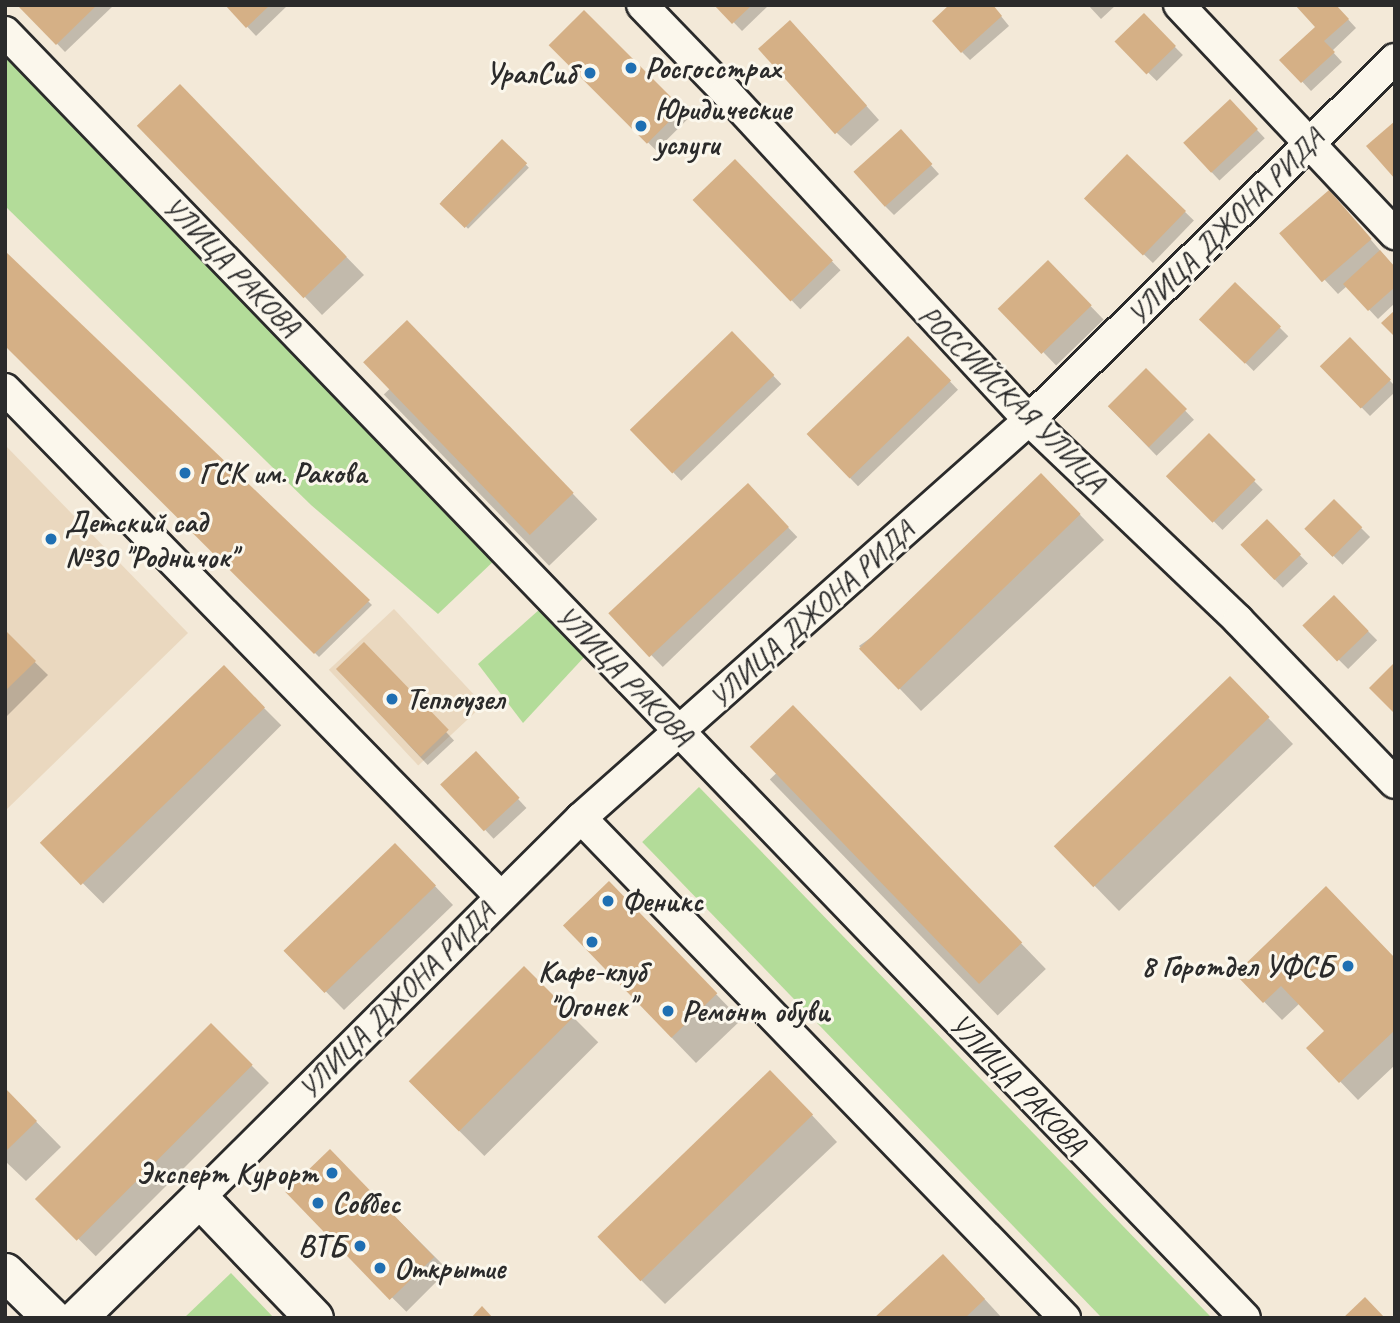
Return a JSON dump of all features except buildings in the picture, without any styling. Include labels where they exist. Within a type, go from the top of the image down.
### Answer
[{"type":"street","name":"РОССИЙСКАЯ УЛИЦА","points":[[642,5],[1029,420],[1238,620],[1395,783]]},
{"type":"street","points":[[1179,5],[1395,234]]},
{"type":"street","name":"УЛИЦА РАКОВА","points":[[5,32],[681,730],[1245,1318]]},
{"type":"street","name":"УЛИЦА ДЖОНА РИДА","points":[[199,1198],[581,818],[1029,420],[1395,59]]},
{"type":"street","points":[[5,389],[500,896]]},
{"type":"street","points":[[581,818],[1065,1318]]},
{"type":"street","points":[[77,1318],[199,1198],[314,1318]]},
{"type":"street","points":[[5,1272],[52,1318]]},
{"type":"shaded area","name":"Детский сад №30 \"Родничок\"","points":[[5,445],[188,633],[6,810],[5,809]]},
{"type":"shaded area","points":[[394,609],[483,705],[418,766],[329,670]]},
{"type":"green space","points":[[5,51],[498,557],[438,614],[311,505],[5,206]]},
{"type":"green space","points":[[540,609],[587,654],[523,723],[478,664]]},
{"type":"green space","points":[[699,787],[1212,1318],[1102,1318],[642,842]]},
{"type":"green space","points":[[231,1273],[274,1318],[184,1318]]},
{"type":"place","name":"Росгосстрах","points":[[631,68]]},
{"type":"place","name":"УралСиб","points":[[590,73]]},
{"type":"place","name":"Юридические услуги","points":[[641,126]]},
{"type":"place","name":"ГСК им. Ракова","points":[[185,473]]},
{"type":"place","name":"Детский сад №30 \"Родничок\"","points":[[51,539]]},
{"type":"place","name":"Теплоузел","points":[[392,699]]},
{"type":"place","name":"Феникс","points":[[608,901]]},
{"type":"place","name":"Кафе-клуб \"Огонек\"","points":[[592,942]]},
{"type":"place","name":"8 Горотдел УФСБ","points":[[1348,966]]},
{"type":"place","name":"Ремонт обуви","points":[[668,1011]]},
{"type":"place","name":"Эксперт Курорт","points":[[332,1173]]},
{"type":"place","name":"Совбес","points":[[318,1203]]},
{"type":"place","name":"ВТБ","points":[[360,1246]]},
{"type":"place","name":"Открытие","points":[[380,1268]]}]
